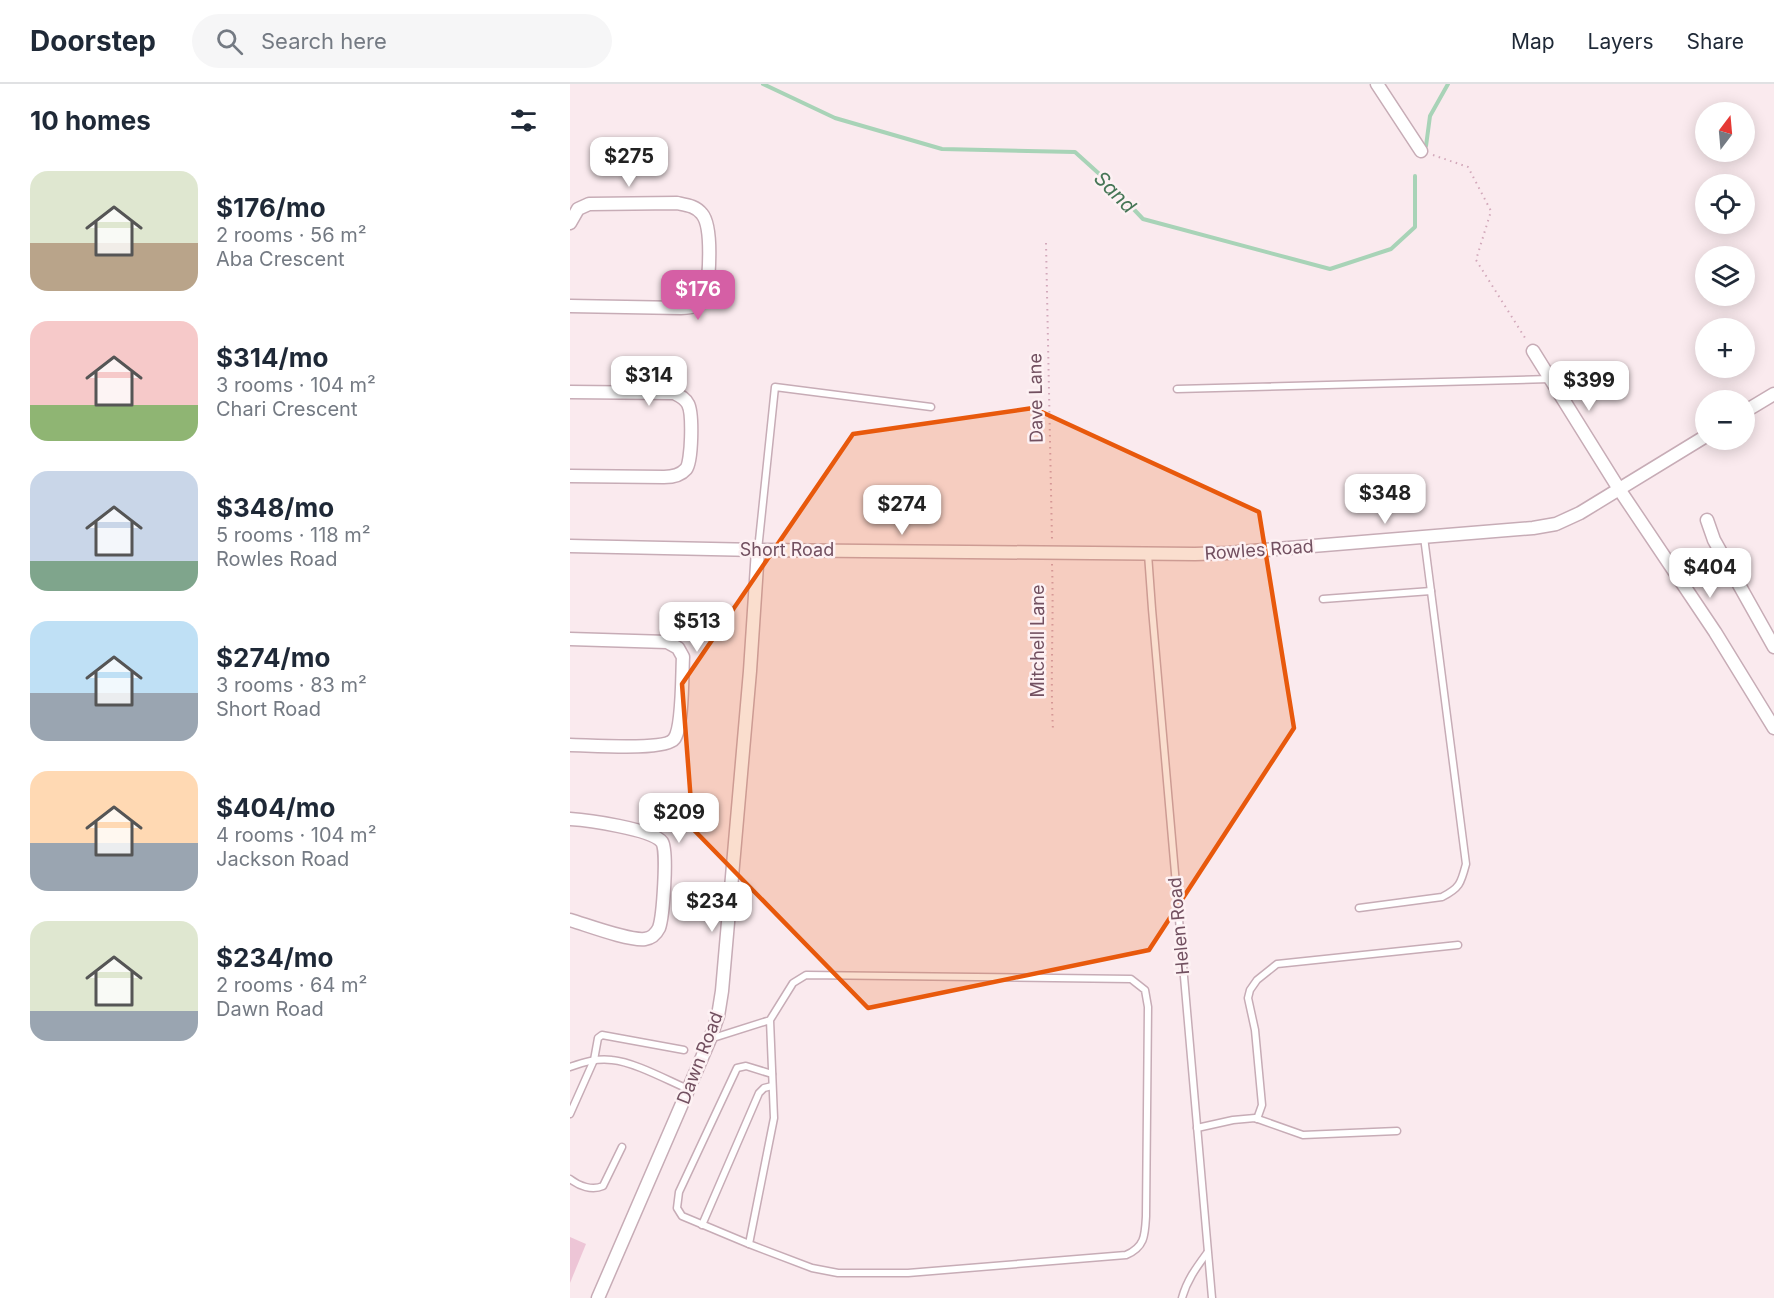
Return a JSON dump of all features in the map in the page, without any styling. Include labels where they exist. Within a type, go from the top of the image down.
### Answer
[{"type":"street","points":[[1377,84],[1421,151]]},
{"type":"street","points":[[570,223],[578,209],[589,204],[677,203],[688,205],[702,214],[707,221],[708,244],[706,294],[703,301],[694,307],[570,306]]},
{"type":"street","points":[[1533,351],[1620,489],[1715,632],[1774,728]]},
{"type":"street","points":[[570,392],[674,393],[686,400],[690,410],[690,460],[686,469],[679,474],[664,477],[570,476]]},
{"type":"street","points":[[1755,405],[1774,393]]},
{"type":"street","name":"Rowles Road","points":[[1148,554],[1228,553],[1533,528],[1556,524],[1580,513],[1695,443]]},
{"type":"street","points":[[1707,520],[1714,540],[1774,647]]},
{"type":"street","name":"Short Road","points":[[570,546],[1148,554]]},
{"type":"street","name":"Dawn Road","points":[[598,1298],[718,1016],[751,660],[758,550]]},
{"type":"street","points":[[570,639],[667,642],[678,648],[683,657],[679,727],[674,740],[669,744],[647,747],[570,745]]},
{"type":"street","points":[[570,819],[599,821],[653,836],[662,842],[665,855],[661,919],[658,930],[652,937],[632,938],[570,920]]},
{"type":"lane","points":[[1177,389],[1550,379]]},
{"type":"lane","points":[[758,550],[776,387],[931,407]]},
{"type":"lane","points":[[1359,908],[1442,897],[1461,884],[1466,864],[1424,537]]},
{"type":"lane","name":"Helen Road","points":[[1148,554],[1212,1298]]},
{"type":"lane","points":[[1323,599],[1431,591]]},
{"type":"lane","points":[[1257,1119],[1262,1105],[1255,1030],[1248,998],[1250,990],[1257,981],[1277,964],[1458,945]]},
{"type":"lane","points":[[749,1245],[774,1118],[770,1020],[793,983],[806,975],[1131,979],[1145,990],[1148,1007],[1145,1230],[1142,1243],[1137,1251],[1125,1255],[908,1273],[838,1273],[812,1268],[749,1245],[682,1216],[677,1208],[679,1192],[737,1068],[746,1066],[772,1074]]},
{"type":"lane","points":[[710,1039],[770,1020]]},
{"type":"lane","points":[[570,1114],[594,1060],[598,1038],[602,1035],[684,1050]]},
{"type":"lane","points":[[570,1067],[594,1060],[613,1060],[626,1063],[688,1089]]},
{"type":"lane","points":[[702,1225],[759,1093],[772,1086]]},
{"type":"lane","points":[[1197,1128],[1233,1120],[1257,1119],[1303,1135],[1397,1131]]},
{"type":"lane","points":[[570,1179],[586,1187],[596,1189],[603,1186],[622,1147]]},
{"type":"lane","points":[[1182,1298],[1191,1275],[1208,1253]]},
{"type":"path","points":[[1421,151],[1468,167],[1491,211],[1476,260],[1533,351]]},
{"type":"path","name":"Dave Lane","points":[[1046,243],[1051,553]]},
{"type":"path","name":"Mitchell Lane","points":[[1051,553],[1053,730]]},
{"type":"highlighted area","points":[[1033,408],[1259,512],[1294,728],[1149,950],[868,1008],[693,829],[682,684],[853,434]]},
{"type":"building","points":[[570,1237],[586,1244],[570,1283]]},
{"type":"waterway","name":"Sand","points":[[763,84],[835,118],[942,149],[1075,152],[1106,180],[1143,219],[1330,269],[1391,249],[1415,227],[1415,176]]},
{"type":"waterway","name":"Sand","points":[[1426,146],[1430,116],[1448,84]]}]
